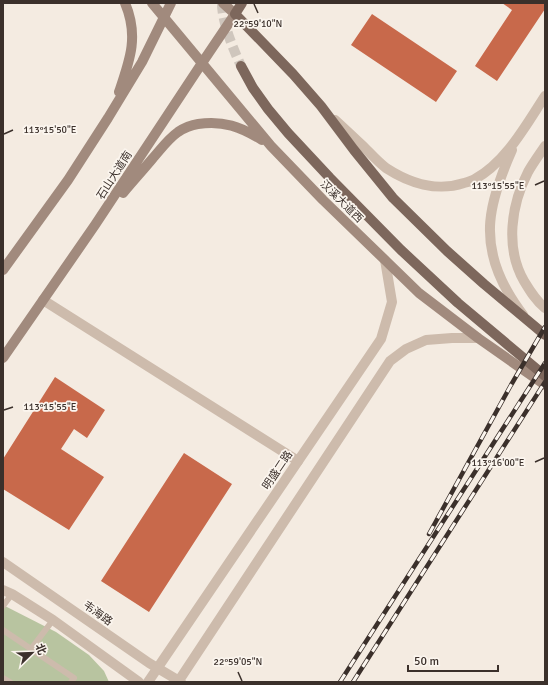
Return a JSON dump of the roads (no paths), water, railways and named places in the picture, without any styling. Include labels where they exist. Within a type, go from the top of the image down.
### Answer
[{"type":"main road","points":[[108,118],[117,97],[130,56],[132,30],[126,3]]},
{"type":"main road","name":"汉溪大道西","points":[[152,3],[271,146],[323,200],[419,293],[478,338],[545,385]]},
{"type":"main road","points":[[3,270],[68,180],[108,118],[142,62],[171,3]]},
{"type":"main road","points":[[223,3],[293,74],[321,106],[393,198],[447,251],[545,335]]},
{"type":"main road","name":"石山大道南","points":[[3,358],[96,225],[242,3]]},
{"type":"main road","points":[[241,66],[253,88],[268,109],[330,178],[401,250],[458,303],[545,376]]},
{"type":"main road","points":[[96,225],[167,142],[179,131],[192,125],[207,122],[236,126],[250,132],[271,146]]},
{"type":"street","points":[[321,106],[385,167],[402,177],[421,184],[441,187],[459,185],[474,180],[501,159],[519,136],[545,96]]},
{"type":"street","points":[[519,136],[503,170],[496,192],[490,228],[491,245],[500,278],[509,295],[525,318]]},
{"type":"street","points":[[545,146],[521,187],[515,206],[512,241],[516,261],[522,277],[531,293],[545,308]]},
{"type":"street","name":"明盛二路","points":[[148,682],[381,339],[392,302],[385,260]]},
{"type":"street","points":[[43,300],[298,461]]},
{"type":"street","points":[[180,682],[390,361],[406,349],[426,340],[478,338]]},
{"type":"street","name":"韦海路","points":[[3,562],[149,663],[180,682]]},
{"type":"street","points":[[3,570],[17,572]]},
{"type":"street","points":[[7,592],[53,620],[139,682]]},
{"type":"lane","points":[[3,606],[7,592]]},
{"type":"lane","points":[[31,649],[53,620]]},
{"type":"lane","points":[[3,630],[74,678],[71,682]]},
{"type":"lane","points":[[3,678],[10,682]]},
{"type":"tunnel","points":[[222,3],[222,11],[226,27],[241,66]]},
{"type":"railway","points":[[429,534],[511,385],[545,327]]},
{"type":"railway","points":[[340,682],[545,363]]},
{"type":"railway","points":[[353,682],[545,382]]}]
